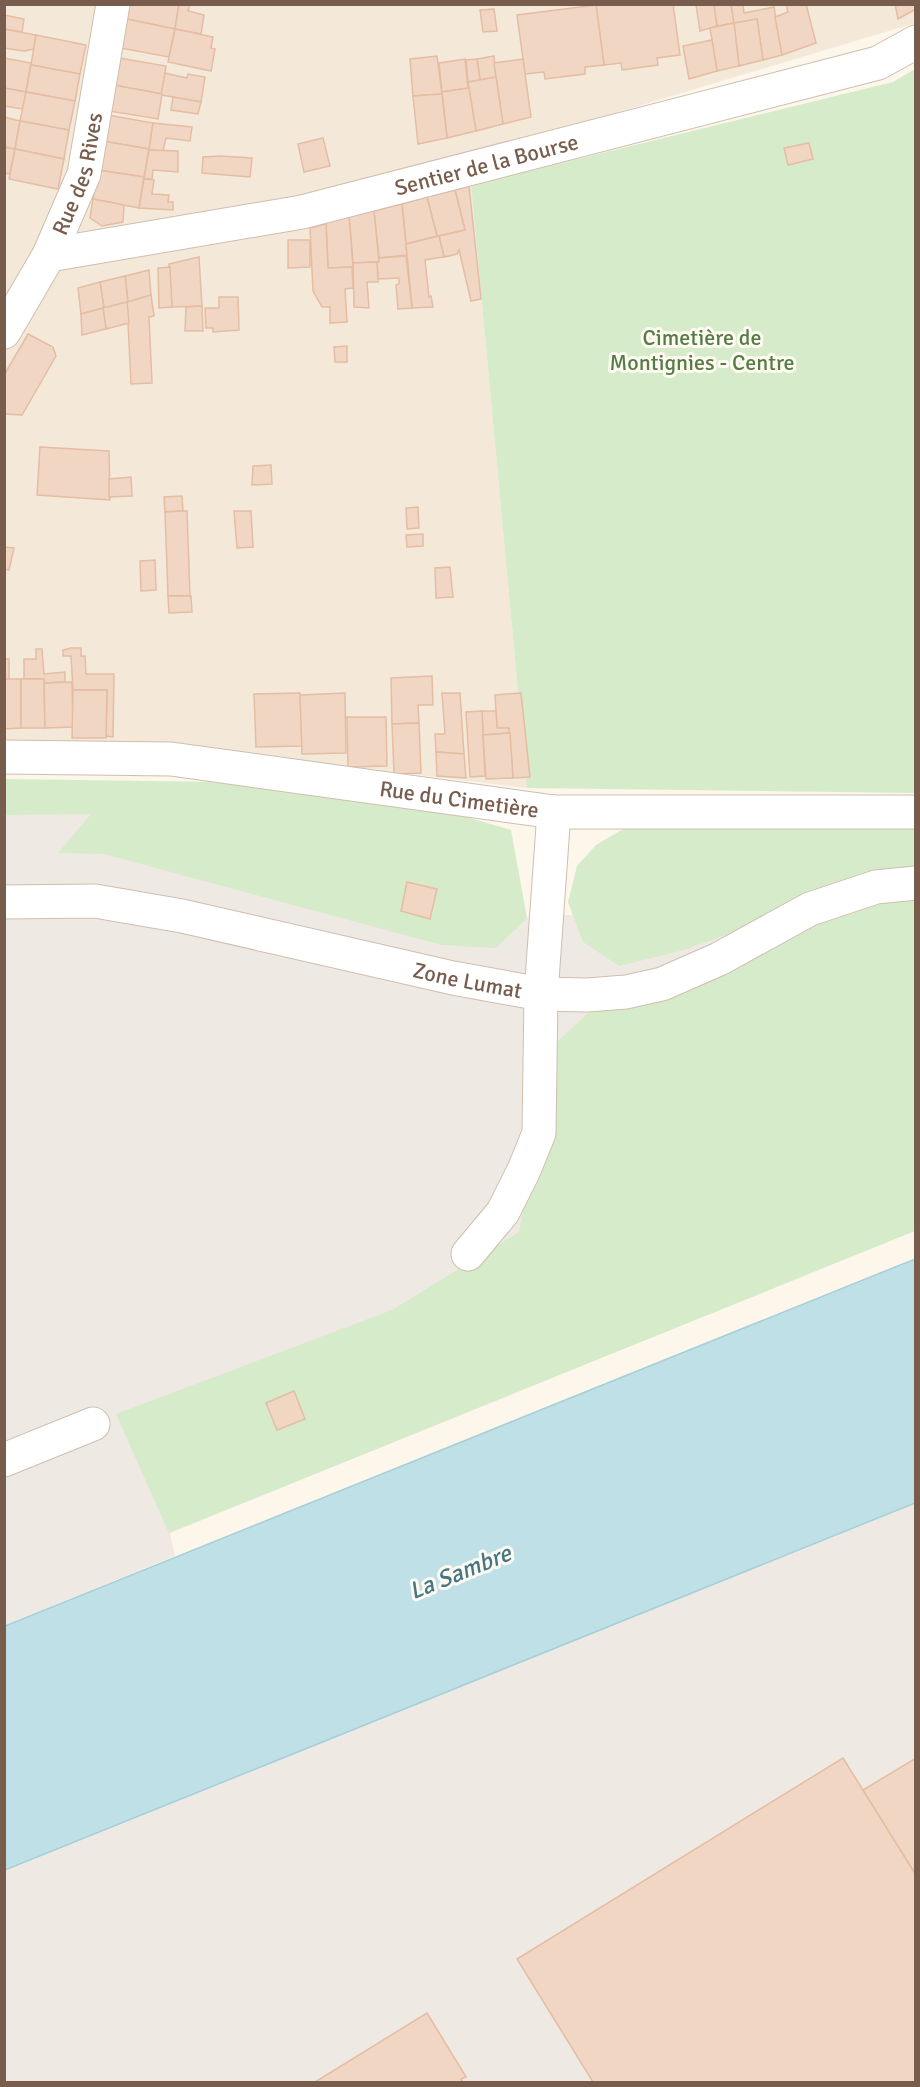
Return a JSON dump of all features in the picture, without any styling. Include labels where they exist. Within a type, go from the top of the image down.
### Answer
[{"type":"street","name":"Rue des Rives","points":[[4,332],[49,255],[84,174],[112,4]]},
{"type":"street","name":"Sentier de la Bourse","points":[[49,255],[302,212],[878,63],[915,42]]},
{"type":"street","name":"Rue du Cimetière","points":[[4,757],[171,759],[554,812],[915,812]]},
{"type":"street","points":[[468,1254],[503,1212],[539,1133],[541,994],[554,812]]},
{"type":"street","name":"Zone Lumat","points":[[4,902],[106,902],[182,916],[453,978],[541,994],[626,992],[662,984],[719,959],[810,909],[876,887],[915,883]]},
{"type":"street","points":[[4,1460],[93,1424]]},
{"type":"shaded area","points":[[5,5],[915,5],[915,23],[412,174],[80,238],[64,196],[5,312]]},
{"type":"shaded area","points":[[471,185],[527,788],[245,754],[5,756],[5,334],[45,261]]},
{"type":"shaded area","points":[[92,813],[527,918],[546,914],[605,917],[915,847],[915,1222],[554,1377],[170,1533],[175,1556],[5,1625],[5,815]]},
{"type":"shaded area","points":[[915,1503],[915,2082],[5,2082],[5,1870]]},
{"type":"green space","name":"Cimetière de Montignies - Centre","points":[[915,69],[915,793],[527,788],[471,185],[893,82]]},
{"type":"green space","points":[[4,779],[354,784],[511,830],[527,918],[496,948],[442,945],[104,854],[58,853],[91,814],[5,815]]},
{"type":"green space","points":[[915,826],[915,866],[684,950],[619,966],[583,942],[568,902],[577,866],[596,845],[625,828]]},
{"type":"green space","points":[[915,898],[915,1231],[169,1533],[116,1414],[392,1310],[519,1232],[554,1045],[588,1013],[849,908]]},
{"type":"water","name":"La Sambre","points":[[915,1259],[915,1503],[5,1870],[5,1626]]},
{"type":"building","points":[[130,4],[179,4],[175,29],[127,19]]},
{"type":"building","points":[[179,4],[190,4],[188,11],[204,15],[201,34],[175,29]]},
{"type":"building","points":[[673,4],[680,55],[657,58],[658,65],[622,70],[621,63],[604,65],[596,5]]},
{"type":"building","points":[[714,4],[717,26],[700,31],[696,5]]},
{"type":"building","points":[[714,4],[731,4],[734,23],[717,26]]},
{"type":"building","points":[[731,4],[743,4],[744,13],[774,7],[782,55],[763,60],[757,19],[734,23]]},
{"type":"building","points":[[786,4],[806,4],[816,43],[782,55],[775,17],[788,12]]},
{"type":"building","points":[[895,4],[916,4],[916,9],[898,19]]},
{"type":"building","points":[[596,5],[604,65],[585,67],[585,74],[545,79],[544,72],[525,74],[517,15]]},
{"type":"building","points":[[494,9],[497,31],[483,32],[480,10]]},
{"type":"building","points":[[4,15],[24,19],[22,32],[4,29]]},
{"type":"building","points":[[127,19],[175,29],[169,57],[120,48]]},
{"type":"building","points":[[757,19],[763,60],[739,66],[734,23]]},
{"type":"building","points":[[734,23],[739,66],[717,71],[710,28]]},
{"type":"building","points":[[4,29],[36,35],[34,49],[24,51],[4,48]]},
{"type":"building","points":[[175,29],[213,37],[211,48],[215,49],[211,71],[168,62]]},
{"type":"building","points":[[36,35],[86,45],[80,74],[31,65]]},
{"type":"building","points":[[712,40],[717,71],[689,79],[683,46]]},
{"type":"building","points":[[437,56],[442,94],[413,96],[410,59]]},
{"type":"building","points":[[494,56],[496,77],[480,80],[477,59]]},
{"type":"building","points":[[4,58],[31,63],[26,92],[4,88]]},
{"type":"building","points":[[119,58],[166,66],[162,94],[114,85]]},
{"type":"building","points":[[465,59],[468,88],[442,92],[439,63]]},
{"type":"building","points":[[477,59],[480,80],[468,82],[466,60]]},
{"type":"building","points":[[523,59],[531,117],[503,124],[494,63]]},
{"type":"building","points":[[31,65],[80,74],[75,101],[26,92]]},
{"type":"building","points":[[165,73],[187,78],[188,74],[205,77],[201,102],[161,95]]},
{"type":"building","points":[[496,77],[503,124],[476,131],[468,82]]},
{"type":"building","points":[[114,85],[162,94],[158,119],[109,111]]},
{"type":"building","points":[[4,88],[26,92],[23,109],[4,106]]},
{"type":"building","points":[[469,88],[476,131],[447,138],[442,92]]},
{"type":"building","points":[[26,92],[75,101],[69,130],[20,121]]},
{"type":"building","points":[[442,94],[447,138],[418,144],[413,96]]},
{"type":"building","points":[[173,97],[201,102],[198,114],[171,110]]},
{"type":"building","points":[[108,115],[153,123],[149,149],[103,141]]},
{"type":"building","points":[[4,117],[20,121],[15,149],[4,147]]},
{"type":"building","points":[[20,121],[69,130],[64,159],[15,149]]},
{"type":"building","points":[[153,123],[192,127],[190,141],[166,138],[163,151],[149,150]]},
{"type":"building","points":[[323,138],[330,166],[304,172],[298,144]]},
{"type":"building","points":[[103,141],[149,149],[144,177],[98,170]]},
{"type":"building","points":[[809,143],[813,159],[788,165],[784,148]]},
{"type":"building","points":[[4,147],[15,149],[10,174],[4,173]]},
{"type":"building","points":[[15,149],[64,159],[58,189],[9,179]]},
{"type":"building","points":[[149,150],[178,151],[178,172],[153,170],[152,179],[144,179]]},
{"type":"building","points":[[203,157],[252,158],[250,177],[202,173]]},
{"type":"building","points":[[98,170],[144,177],[139,208],[93,199]]},
{"type":"building","points":[[144,179],[154,180],[152,194],[169,195],[168,202],[173,202],[173,210],[139,208]]},
{"type":"building","points":[[469,186],[481,299],[471,301],[459,250],[457,254],[444,257],[439,236],[465,230],[455,190]]},
{"type":"building","points":[[455,190],[465,230],[437,236],[427,197]]},
{"type":"building","points":[[427,197],[437,236],[406,244],[402,204]]},
{"type":"building","points":[[93,199],[124,205],[123,222],[102,226],[90,218]]},
{"type":"building","points":[[402,204],[407,255],[379,258],[374,211]]},
{"type":"building","points":[[374,211],[379,262],[353,263],[349,216]]},
{"type":"building","points":[[349,216],[353,267],[328,268],[326,222]]},
{"type":"building","points":[[326,224],[328,268],[352,267],[353,288],[345,289],[347,322],[330,323],[330,307],[322,307],[313,291],[310,228]]},
{"type":"building","points":[[439,236],[444,257],[425,260],[429,297],[431,296],[433,307],[412,308],[406,244]]},
{"type":"building","points":[[288,240],[310,240],[310,267],[288,268]]},
{"type":"building","points":[[406,256],[412,308],[398,309],[396,285],[399,284],[399,278],[378,279],[377,262],[379,258]]},
{"type":"building","points":[[199,257],[202,306],[172,307],[169,264]]},
{"type":"building","points":[[377,262],[378,282],[367,282],[369,308],[354,307],[353,263]]},
{"type":"building","points":[[170,267],[172,307],[159,308],[158,268]]},
{"type":"building","points":[[149,270],[151,295],[128,302],[125,276]]},
{"type":"building","points":[[125,276],[128,302],[104,308],[100,282]]},
{"type":"building","points":[[100,282],[104,308],[81,314],[78,288]]},
{"type":"building","points":[[151,295],[154,316],[149,317],[152,383],[131,384],[127,302]]},
{"type":"building","points":[[219,297],[238,297],[239,330],[213,332],[213,328],[206,328],[205,308],[219,308]]},
{"type":"building","points":[[127,302],[129,323],[106,329],[103,308]]},
{"type":"building","points":[[202,306],[203,331],[185,331],[186,307]]},
{"type":"building","points":[[103,308],[106,329],[82,335],[81,314]]},
{"type":"building","points":[[28,334],[53,347],[56,356],[22,415],[4,414],[4,375]]},
{"type":"building","points":[[347,346],[347,362],[335,362],[334,347]]},
{"type":"building","points":[[40,447],[109,451],[110,500],[37,495]]},
{"type":"building","points":[[271,465],[272,484],[252,485],[253,466]]},
{"type":"building","points":[[131,477],[132,496],[109,497],[109,479]]},
{"type":"building","points":[[182,496],[183,511],[165,512],[164,497]]},
{"type":"building","points":[[418,507],[419,528],[407,529],[406,508]]},
{"type":"building","points":[[187,511],[190,596],[168,596],[165,512]]},
{"type":"building","points":[[234,511],[251,511],[253,547],[237,548]]},
{"type":"building","points":[[423,534],[423,546],[407,547],[406,535]]},
{"type":"building","points":[[4,547],[14,548],[9,570],[4,569]]},
{"type":"building","points":[[155,560],[156,590],[141,591],[140,561]]},
{"type":"building","points":[[450,567],[453,597],[436,598],[435,568]]},
{"type":"building","points":[[168,596],[191,596],[192,612],[169,613]]},
{"type":"building","points":[[81,648],[81,656],[85,656],[86,674],[114,674],[113,737],[106,736],[107,690],[73,690],[71,656],[63,656],[63,650]]},
{"type":"building","points":[[36,649],[42,649],[44,674],[65,672],[65,682],[44,683],[44,679],[24,679],[24,659],[36,659]]},
{"type":"building","points":[[4,659],[9,659],[9,679],[4,679]]},
{"type":"building","points":[[432,676],[433,705],[418,705],[419,723],[392,724],[391,678]]},
{"type":"building","points":[[4,679],[21,679],[21,728],[4,729]]},
{"type":"building","points":[[21,679],[44,679],[45,728],[21,728]]},
{"type":"building","points":[[72,682],[73,727],[45,728],[44,683]]},
{"type":"building","points":[[73,690],[107,690],[106,738],[72,738]]},
{"type":"building","points":[[300,693],[302,746],[256,747],[254,694]]},
{"type":"building","points":[[345,693],[346,753],[302,754],[300,695]]},
{"type":"building","points":[[442,693],[460,693],[464,754],[436,752],[435,734],[445,734]]},
{"type":"building","points":[[521,693],[530,777],[513,778],[509,728],[497,728],[495,695]]},
{"type":"building","points":[[482,711],[496,711],[497,728],[509,728],[509,733],[483,735]]},
{"type":"building","points":[[482,711],[485,776],[470,777],[466,712]]},
{"type":"building","points":[[347,717],[386,717],[387,766],[348,767]]},
{"type":"building","points":[[419,723],[421,773],[394,774],[392,724]]},
{"type":"building","points":[[510,733],[513,778],[486,779],[483,735]]},
{"type":"building","points":[[436,752],[464,754],[466,778],[437,776]]},
{"type":"building","points":[[407,882],[437,889],[430,919],[401,911]]},
{"type":"building","points":[[294,1391],[305,1419],[277,1430],[266,1403]]},
{"type":"building","points":[[843,1758],[916,1875],[916,2082],[593,2082],[517,1959]]},
{"type":"building","points":[[916,1758],[916,1875],[863,1790]]},
{"type":"building","points":[[427,2013],[466,2077],[461,2079],[463,2082],[315,2082]]}]
